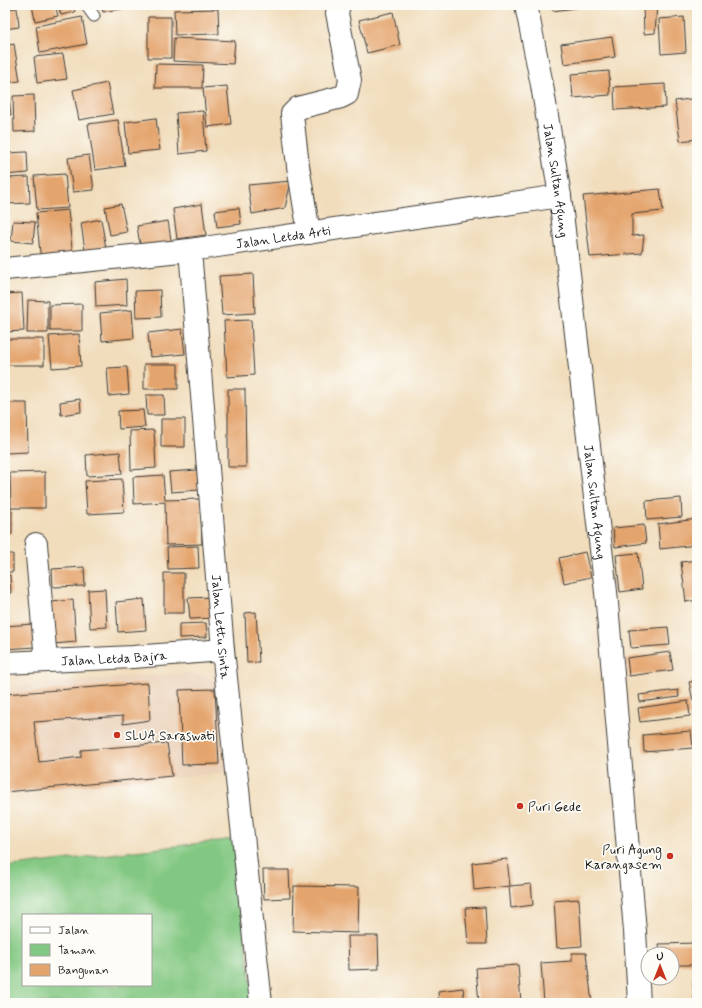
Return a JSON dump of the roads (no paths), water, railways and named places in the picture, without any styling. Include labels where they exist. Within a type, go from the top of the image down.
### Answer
[{"type":"street","points":[[309,233],[298,166],[292,114],[298,108],[341,97],[347,94],[350,80],[337,13],[339,5]]},
{"type":"street","name":"Jalan Sultan Agung","points":[[526,5],[542,85],[560,196],[606,592],[634,924],[639,1003]]},
{"type":"street","name":"Jalan Letda Arti","points":[[5,269],[190,250],[560,196]]},
{"type":"street","name":"Jalan Lettu Sinta","points":[[190,250],[223,650],[261,1003]]},
{"type":"street","points":[[36,544],[46,661]]},
{"type":"street","name":"Jalan Letda Bajra","points":[[5,663],[133,657],[223,650]]},
{"type":"lane","points":[[86,5],[94,16]]},
{"type":"place","name":"SLUA Saraswati","points":[[117,735]]},
{"type":"place","name":"Puri Gede","points":[[520,806]]},
{"type":"place","name":"Puri Agung Karangasem","points":[[670,856]]}]
